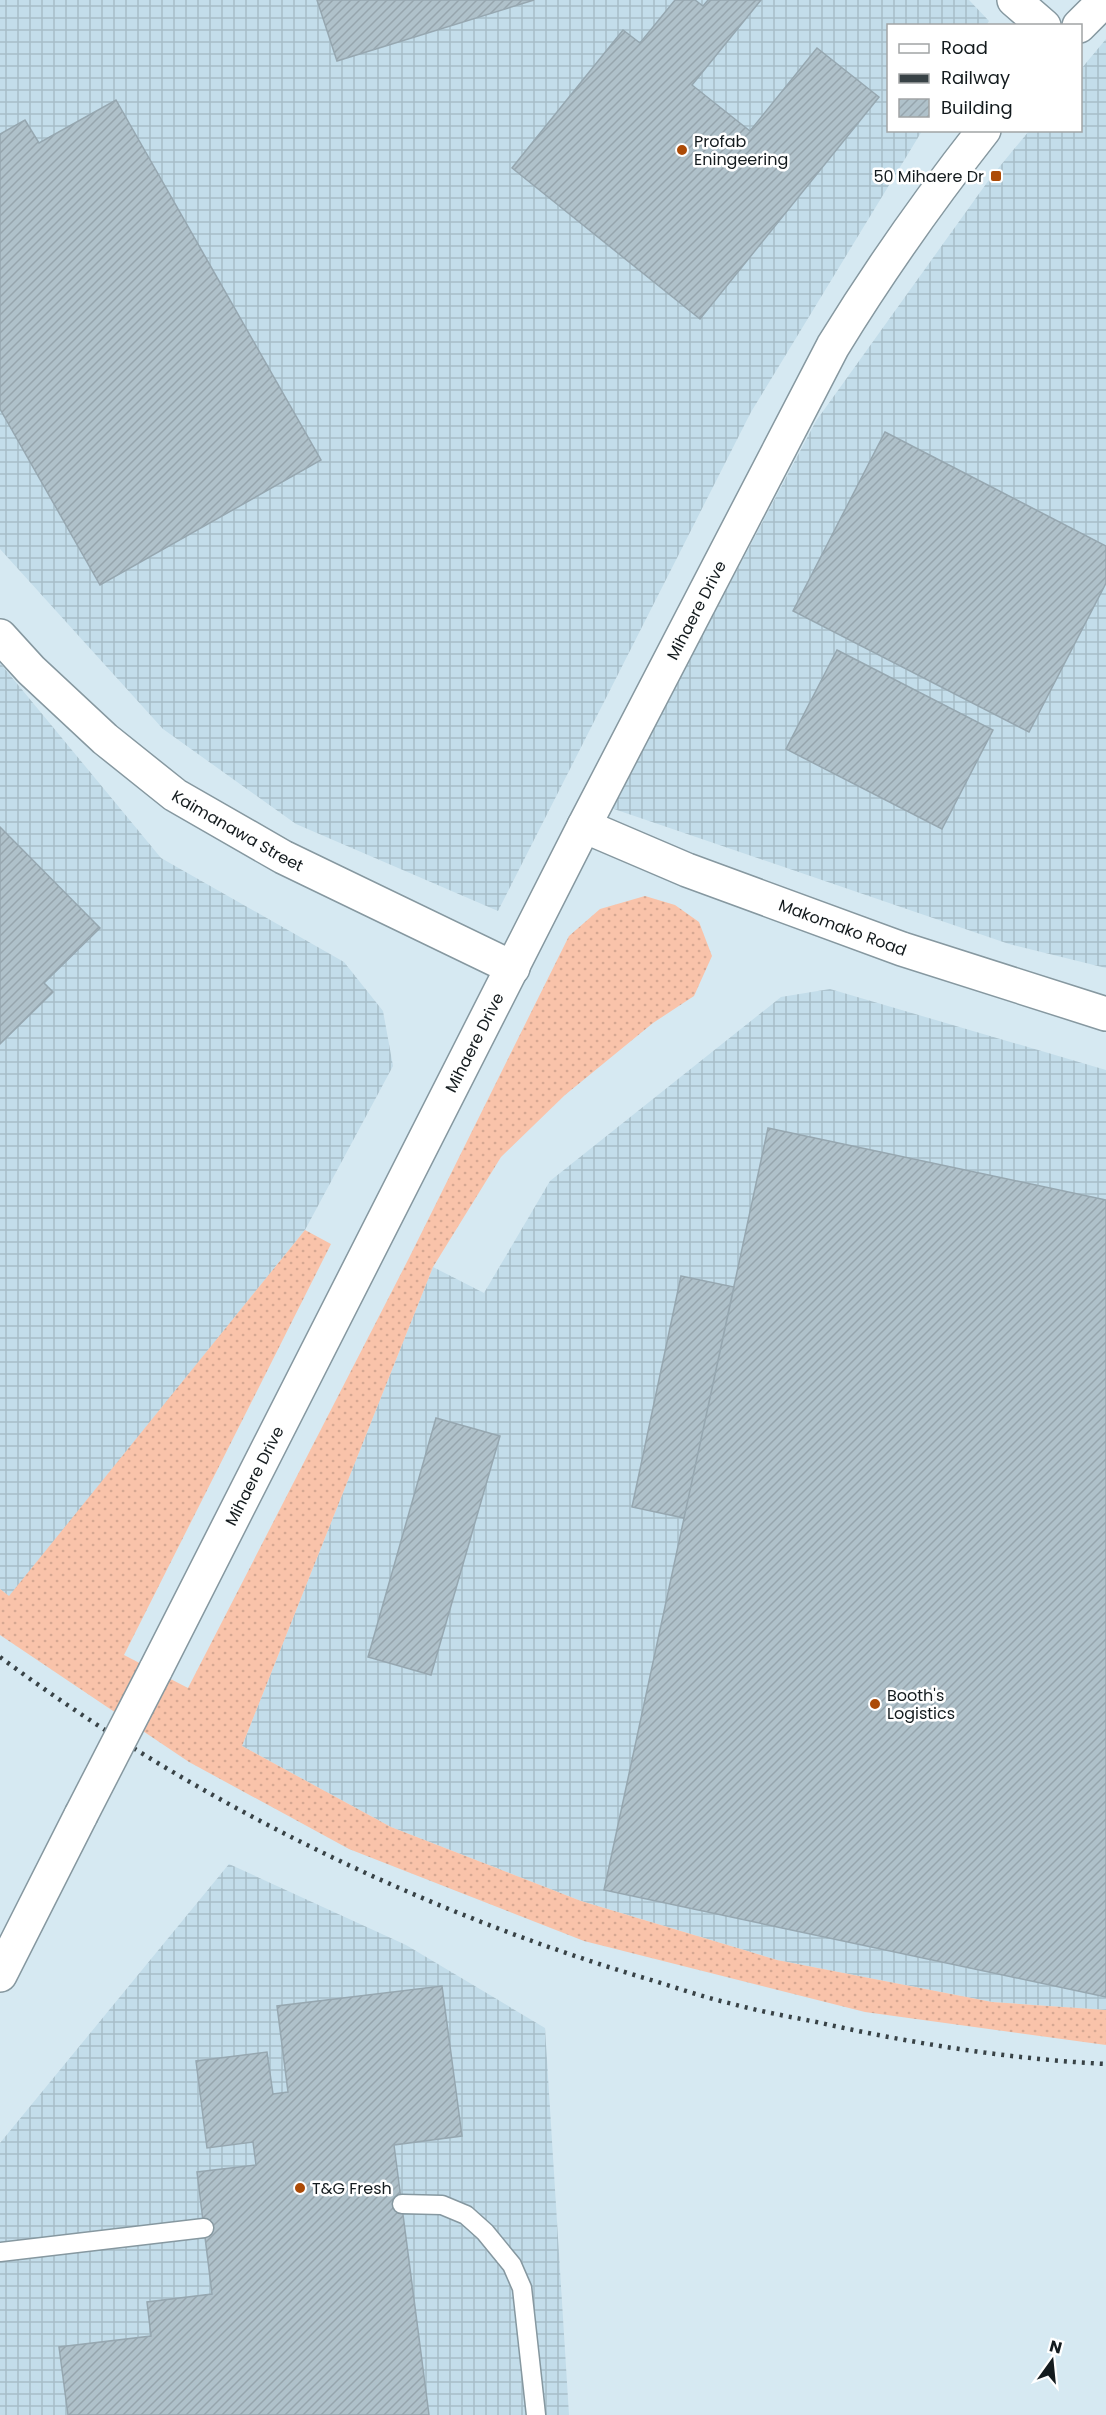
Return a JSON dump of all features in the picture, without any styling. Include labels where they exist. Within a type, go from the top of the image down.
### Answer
[{"type":"main road","points":[[1014,0],[1042,24]]},
{"type":"main road","points":[[1081,24],[1105,0]]},
{"type":"main road","name":"Mihaere Drive","points":[[0,1974],[584,826],[832,346],[876,277],[936,191],[982,132]]},
{"type":"main road","name":"Kaimanawa Street","points":[[0,636],[31,670],[105,739],[175,795],[283,857],[513,968]]},
{"type":"main road","name":"Makomako Road","points":[[584,826],[687,870],[902,949],[1106,1014]]},
{"type":"lane","points":[[402,2204],[442,2205],[466,2215],[486,2232],[512,2265],[522,2288],[536,2415]]},
{"type":"lane","points":[[0,2252],[204,2228]]},
{"type":"shaded area","points":[[0,0],[969,0],[989,21],[987,24],[887,24],[887,132],[921,132],[751,412],[498,911],[296,824],[163,729],[0,549]]},
{"type":"shaded area","points":[[1106,39],[1106,968],[1009,944],[611,808],[816,421],[991,177],[1028,132],[1082,132],[1082,68]]},
{"type":"shaded area","points":[[0,663],[161,858],[344,962],[383,1011],[393,1066],[305,1230],[9,1597],[0,1589]]},
{"type":"shaded area","points":[[645,896],[675,905],[699,922],[712,956],[694,996],[653,1023],[565,1095],[501,1157],[433,1267],[242,1746],[391,1827],[581,1901],[777,1960],[992,2002],[1106,2010],[1106,2045],[865,2012],[584,1941],[349,1849],[189,1762],[0,1635],[0,1589],[9,1596],[305,1230],[331,1244],[124,1655],[188,1688],[409,1258],[569,936],[600,909]]},
{"type":"shaded area","points":[[830,989],[1106,1070],[1106,2010],[992,2002],[777,1960],[581,1901],[391,1827],[242,1746],[433,1267],[484,1293],[550,1181],[781,997]]},
{"type":"shaded area","points":[[229,1864],[406,1945],[545,2028],[569,2415],[0,2415],[0,2143]]},
{"type":"building","points":[[317,0],[534,0],[337,61]]},
{"type":"building","name":"Profab Eningeering","points":[[675,0],[695,0],[703,6],[708,0],[761,0],[692,85],[750,131],[817,48],[879,97],[700,319],[512,168],[623,30],[640,43]]},
{"type":"building","points":[[116,100],[321,460],[100,585],[0,409],[0,134],[25,120],[39,143]]},
{"type":"building","points":[[885,432],[1106,546],[1106,583],[1029,732],[793,611]]},
{"type":"building","points":[[837,650],[993,730],[942,829],[786,749]]},
{"type":"building","points":[[0,827],[100,928],[44,983],[53,992],[0,1044]]},
{"type":"building","name":"Booth's Logistics","points":[[768,1128],[1106,1200],[1106,1997],[604,1890]]},
{"type":"building","points":[[681,1276],[734,1287],[684,1518],[632,1507]]},
{"type":"building","points":[[436,1418],[500,1436],[431,1675],[368,1657]]},
{"type":"building","name":"T&G Fresh","points":[[442,1986],[462,2136],[394,2145],[429,2415],[68,2415],[59,2347],[151,2336],[147,2302],[212,2294],[197,2172],[256,2165],[253,2142],[207,2148],[196,2061],[267,2052],[273,2094],[288,2092],[277,2006]]},
{"type":"railway","points":[[0,1657],[73,1709],[149,1758],[227,1803],[307,1845],[471,1918],[641,1977],[744,2007],[892,2038],[963,2050],[1106,2064]]},
{"type":"place","name":"Profab Eningeering","points":[[682,150]]},
{"type":"place","name":"50 Mihaere Dr","points":[[996,176]]},
{"type":"place","name":"Booth's Logistics","points":[[875,1704]]},
{"type":"place","name":"T&G Fresh","points":[[300,2188]]}]
